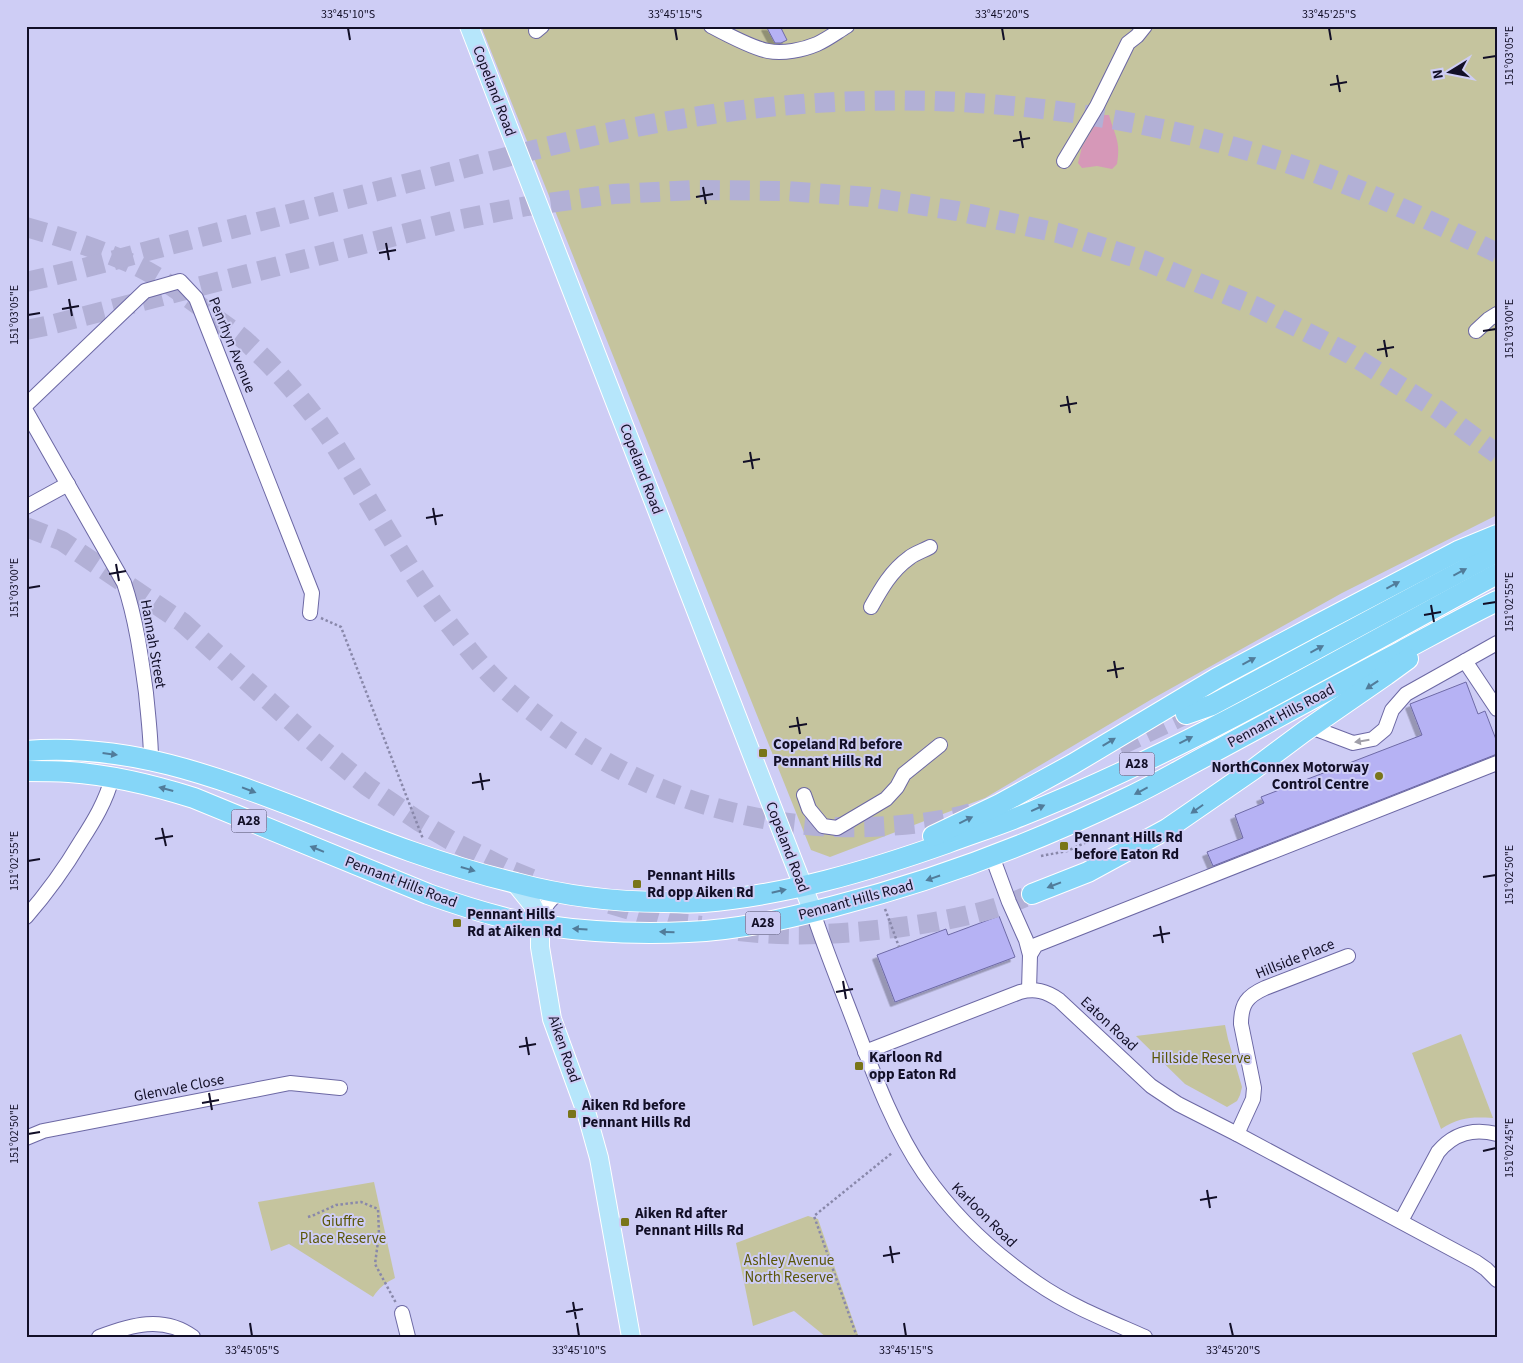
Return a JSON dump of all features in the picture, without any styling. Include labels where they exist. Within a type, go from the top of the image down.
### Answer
[{"type":"highway","points":[[859,872],[1000,804],[1073,764],[1217,678],[1458,551],[1497,535]]},
{"type":"highway","points":[[1186,714],[1212,705],[1497,552]]},
{"type":"highway","name":"Pennant Hills Road","points":[[26,751],[101,752],[151,760],[203,774],[421,856],[515,883],[560,893],[637,902],[699,902],[755,896],[859,872],[910,856],[1021,816],[1122,772],[1251,708],[1497,574]]},
{"type":"highway","name":"Pennant Hills Road","points":[[26,771],[69,772],[112,778],[144,784],[194,798],[428,894],[479,911],[540,924],[575,929],[621,932],[685,932],[744,927],[858,901],[912,885],[1060,829],[1134,795],[1497,601]]},
{"type":"highway","points":[[1032,894],[1088,872],[1167,829],[1386,675],[1453,624]]},
{"type":"main road","name":"Copeland Road","points":[[469,26],[812,912]]},
{"type":"main road","points":[[26,743],[62,750]]},
{"type":"main road","name":"Aiken Road","points":[[515,883],[532,904],[538,916],[540,947],[552,1019],[587,1115],[599,1158],[631,1337]]},
{"type":"street","points":[[711,26],[767,51],[782,52],[804,49],[817,44],[847,26]]},
{"type":"street","points":[[1064,160],[1097,106],[1128,43],[1145,26]]},
{"type":"street","name":"Penrhyn Avenue","points":[[26,405],[145,291],[180,281],[196,298],[312,593],[310,614]]},
{"type":"street","points":[[1476,331],[1497,314]]},
{"type":"street","name":"Hannah Street","points":[[26,411],[124,583],[132,607],[142,668],[150,728],[151,760]]},
{"type":"street","points":[[26,507],[68,484]]},
{"type":"street","points":[[871,607],[893,572],[910,557],[930,547]]},
{"type":"street","points":[[1305,731],[1316,729],[1353,742],[1373,739],[1385,728],[1392,710],[1406,694],[1497,643]]},
{"type":"street","points":[[1465,661],[1497,710]]},
{"type":"street","points":[[804,795],[809,809],[824,826],[837,828],[886,799],[897,787],[904,774],[940,745]]},
{"type":"street","points":[[1030,955],[1036,945],[1497,763]]},
{"type":"street","points":[[26,917],[43,898],[68,864],[108,794],[112,778]]},
{"type":"street","points":[[812,912],[866,1052],[963,1013],[1029,990],[1030,955],[1026,940],[1009,902],[992,856]]},
{"type":"street","points":[[540,924],[543,910],[551,898],[560,893]]},
{"type":"street","name":"Hillside Place","points":[[1237,1134],[1253,1099],[1254,1088],[1241,1024],[1241,1016],[1246,1001],[1253,994],[1265,988],[1348,956]]},
{"type":"street","name":"Eaton Road","points":[[1029,990],[1045,992],[1059,1000],[1151,1086],[1178,1104],[1476,1262],[1497,1280]]},
{"type":"street","name":"Karloon Road","points":[[866,1052],[908,1147],[934,1185],[968,1226],[996,1253],[1038,1284],[1081,1308],[1145,1337]]},
{"type":"street","name":"Glenvale Close","points":[[26,1138],[43,1131],[290,1083],[340,1088]]},
{"type":"street","points":[[1400,1221],[1444,1144],[1464,1133],[1476,1131],[1497,1134]]},
{"type":"street","points":[[402,1313],[408,1337]]},
{"type":"street","points":[[100,1337],[133,1326],[146,1324],[170,1326],[193,1337]]},
{"type":"path","points":[[310,614],[341,627],[423,840]]},
{"type":"path","points":[[885,909],[899,947]]},
{"type":"path","points":[[857,1337],[814,1216],[892,1152]]},
{"type":"path","points":[[308,1216],[336,1205],[361,1202],[378,1209],[379,1234],[375,1264],[402,1313]]},
{"type":"green space","points":[[481,26],[1497,26],[1497,515],[1342,593],[1152,699],[985,798],[830,857],[811,850]]},
{"type":"green space","name":"Hillside Reserve","points":[[1225,1025],[1242,1087],[1237,1101],[1227,1107],[1185,1084],[1136,1036]]},
{"type":"green space","points":[[1461,1034],[1493,1118],[1466,1119],[1454,1122],[1441,1129],[1412,1053]]},
{"type":"green space","name":"Giuffre Place Reserve","points":[[374,1182],[395,1278],[382,1286],[373,1297],[289,1244],[271,1251],[258,1202]]},
{"type":"green space","name":"Ashley Avenue North Reserve","points":[[808,1216],[818,1219],[858,1335],[851,1337],[826,1337],[794,1311],[753,1326],[736,1243]]},
{"type":"shaded area","points":[[1101,115],[1109,115],[1118,144],[1117,164],[1112,169],[1097,166],[1082,168],[1078,163],[1082,147]]},
{"type":"building","points":[[766,26],[780,26],[787,40],[775,43]]},
{"type":"building","name":"NorthConnex Motorway Control Centre","points":[[1466,682],[1478,714],[1485,711],[1497,742],[1497,754],[1213,866],[1207,852],[1243,838],[1235,815],[1264,803],[1261,797],[1422,735],[1410,704]]},
{"type":"building","points":[[999,916],[1015,957],[895,1002],[877,955],[946,929],[948,935]]},
{"type":"tunnel","points":[[26,282],[515,155],[607,133],[700,116],[780,106],[861,101],[942,101],[1023,107],[1103,118],[1182,134],[1261,155],[1337,181],[1398,206],[1497,253]]},
{"type":"tunnel","points":[[26,330],[457,220],[527,206],[614,194],[696,190],[787,191],[869,197],[957,211],[1058,233],[1143,260],[1257,307],[1350,354],[1438,410],[1497,454]]},
{"type":"tunnel","points":[[26,227],[83,245],[139,267],[180,292],[247,342],[284,379],[323,428],[419,582],[476,659],[498,683],[520,702],[581,747],[621,770],[663,789],[706,805],[750,816],[796,824],[842,827],[889,826],[920,823],[971,813]]},
{"type":"tunnel","points":[[26,527],[62,541],[182,622],[315,743],[367,786],[450,840],[505,868],[539,882]]},
{"type":"tunnel","points":[[1119,746],[1186,714]]},
{"type":"tunnel","points":[[739,931],[816,934],[895,928],[978,913],[1011,903],[1032,894]]},
{"type":"tunnel","points":[[610,904],[672,922],[701,926]]},
{"type":"place","name":"Copeland Rd before Pennant Hills Rd","points":[[763,753]]},
{"type":"place","name":"NorthConnex Motorway Control Centre","points":[[1379,776]]},
{"type":"place","name":"Pennant Hills Rd before Eaton Rd","points":[[1064,846]]},
{"type":"place","name":"Pennant Hills Rd opp Aiken Rd","points":[[637,884]]},
{"type":"place","name":"Pennant Hills Rd at Aiken Rd","points":[[457,923]]},
{"type":"place","name":"Karloon Rd opp Eaton Rd","points":[[859,1066]]},
{"type":"place","name":"Aiken Rd before Pennant Hills Rd","points":[[572,1114]]},
{"type":"place","name":"Aiken Rd after Pennant Hills Rd","points":[[625,1222]]}]
